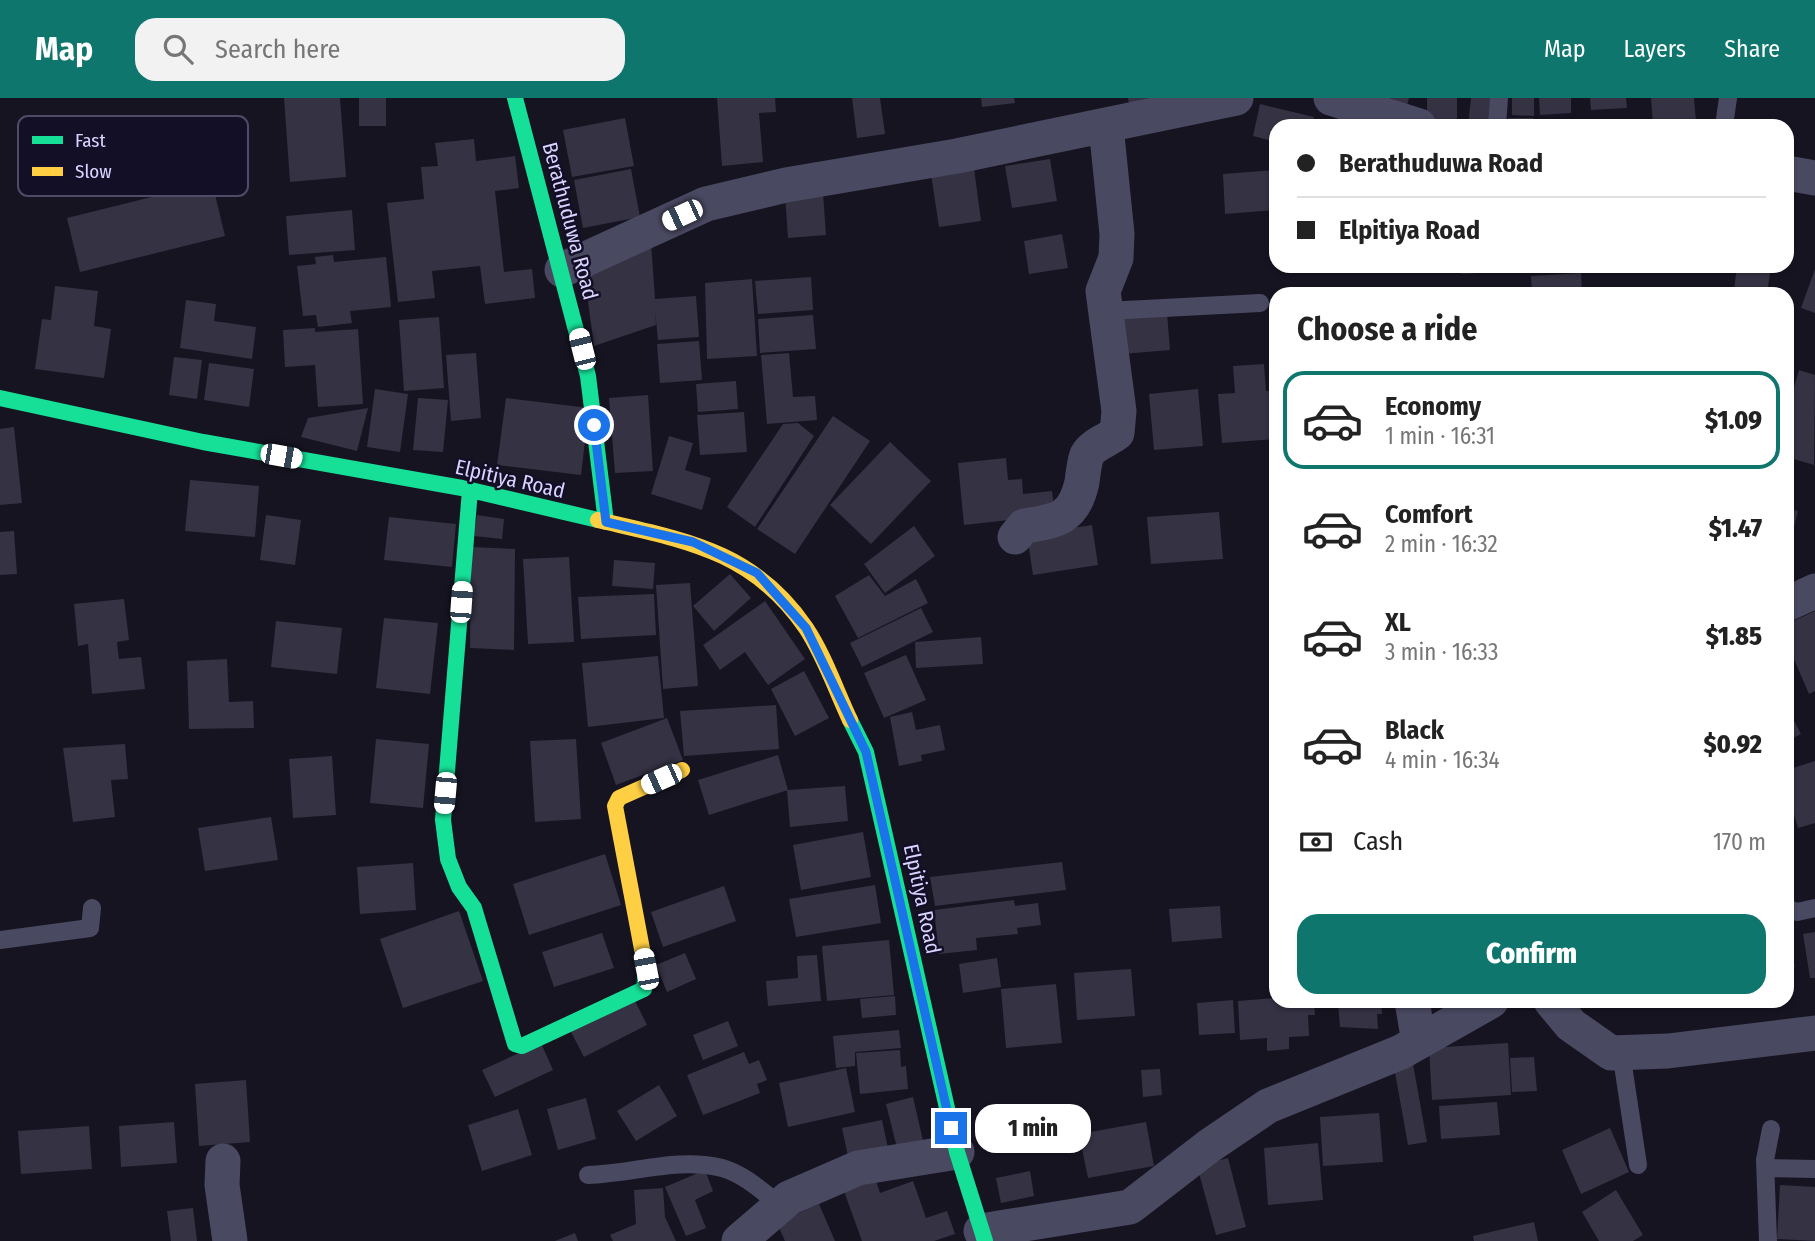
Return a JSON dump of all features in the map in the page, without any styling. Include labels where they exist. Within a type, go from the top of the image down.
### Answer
[{"type":"main road","name":"Berathuduwa Road","points":[[515,98],[588,376],[606,522]]},
{"type":"main road","name":"Elpitiya Road","points":[[0,398],[203,442],[470,490],[693,542],[757,573],[806,628],[866,752],[957,1152],[983,1236]]},
{"type":"main road","points":[[470,490],[443,820],[448,859],[459,887],[474,908],[515,1044],[522,1046],[644,989],[646,969],[615,806],[619,798],[682,770]]},
{"type":"street","points":[[562,270],[706,204],[786,186],[1106,126],[1186,104],[1236,98]]},
{"type":"street","points":[[1331,98],[1397,119]]},
{"type":"street","points":[[1015,537],[1024,526],[1050,522],[1066,515],[1079,498],[1087,455],[1094,447],[1117,433],[1119,411],[1103,291],[1116,258],[1117,234],[1106,126]]},
{"type":"street","points":[[1794,174],[1815,178]]},
{"type":"street","points":[[1794,601],[1815,591]]},
{"type":"street","points":[[1413,1008],[1419,1042]]},
{"type":"street","points":[[983,1236],[1130,1207],[1209,1146],[1268,1106],[1419,1042],[1479,1008]]},
{"type":"street","points":[[1557,1008],[1571,1025],[1611,1053],[1668,1051],[1815,1033]]},
{"type":"street","points":[[739,1241],[789,1198],[858,1168],[957,1152]]},
{"type":"street","points":[[223,1161],[222,1185],[230,1241]]},
{"type":"lane","points":[[1498,119],[1499,98]]},
{"type":"lane","points":[[1725,119],[1728,98]]},
{"type":"lane","points":[[1106,311],[1260,303]]},
{"type":"lane","points":[[0,940],[90,928],[92,908]]},
{"type":"lane","points":[[1794,911],[1815,908]]},
{"type":"lane","points":[[1621,1052],[1638,1165]]},
{"type":"lane","points":[[1768,1241],[1766,1168],[1771,1129]]},
{"type":"lane","points":[[588,1175],[685,1165],[723,1168],[751,1182],[780,1206]]},
{"type":"lane","points":[[1766,1168],[1815,1169]]},
{"type":"building","points":[[284,98],[340,98],[346,177],[290,182]]},
{"type":"building","points":[[359,98],[386,98],[386,126],[359,126]]},
{"type":"building","points":[[717,98],[775,98],[776,112],[759,113],[763,162],[722,166]]},
{"type":"building","points":[[852,98],[880,98],[885,134],[857,138]]},
{"type":"building","points":[[981,98],[1014,98],[1015,103],[982,107]]},
{"type":"building","points":[[1128,98],[1153,98],[1129,104]]},
{"type":"building","points":[[1385,98],[1409,98],[1405,114]]},
{"type":"building","points":[[1427,98],[1457,98],[1457,119],[1427,119]]},
{"type":"building","points":[[1471,98],[1492,98],[1490,119],[1469,119]]},
{"type":"building","points":[[1512,98],[1534,98],[1534,116],[1512,115]]},
{"type":"building","points":[[1539,98],[1571,98],[1571,113],[1540,115]]},
{"type":"building","points":[[1590,98],[1626,98],[1627,108],[1591,110]]},
{"type":"building","points":[[1651,98],[1694,98],[1696,119],[1653,119]]},
{"type":"building","points":[[1260,104],[1314,117],[1269,119],[1269,140],[1253,136]]},
{"type":"building","points":[[625,118],[634,166],[572,177],[563,130]]},
{"type":"building","points":[[474,139],[476,161],[515,156],[519,188],[495,191],[504,272],[532,269],[535,298],[485,304],[480,266],[432,271],[435,298],[398,302],[387,203],[424,199],[421,167],[438,166],[435,143]]},
{"type":"building","points":[[1050,159],[1057,201],[1012,208],[1005,166]]},
{"type":"building","points":[[974,168],[981,221],[939,227],[931,174]]},
{"type":"building","points":[[631,169],[640,217],[583,228],[574,180]]},
{"type":"building","points":[[1269,171],[1269,211],[1225,214],[1223,174]]},
{"type":"building","points":[[823,193],[826,235],[788,238],[785,195]]},
{"type":"building","points":[[156,196],[215,196],[225,236],[80,272],[67,218]]},
{"type":"building","points":[[352,210],[355,250],[289,255],[286,216]]},
{"type":"building","points":[[1062,234],[1068,268],[1029,274],[1024,241]]},
{"type":"building","points":[[651,242],[655,299],[696,296],[699,337],[658,340],[655,310],[656,325],[594,346],[584,272]]},
{"type":"building","points":[[333,255],[334,262],[386,257],[391,307],[350,311],[352,323],[318,327],[316,315],[303,316],[297,266],[316,264],[315,257]]},
{"type":"building","points":[[1815,269],[1815,313],[1801,308]]},
{"type":"building","points":[[1581,273],[1582,287],[1532,287],[1531,276]]},
{"type":"building","points":[[1736,273],[1770,273],[1768,287],[1734,287]]},
{"type":"building","points":[[811,277],[813,310],[758,314],[755,281]]},
{"type":"building","points":[[752,279],[757,356],[707,359],[705,283]]},
{"type":"building","points":[[55,286],[98,291],[94,326],[111,329],[104,378],[35,369],[42,319],[51,320]]},
{"type":"building","points":[[186,300],[216,304],[214,321],[256,327],[252,359],[180,348]]},
{"type":"building","points":[[1167,313],[1170,350],[1123,354],[1120,317]]},
{"type":"building","points":[[813,315],[816,349],[760,353],[758,319]]},
{"type":"building","points":[[439,317],[444,388],[404,391],[399,320]]},
{"type":"building","points":[[315,328],[315,332],[358,329],[363,404],[318,407],[315,365],[285,367],[283,330]]},
{"type":"building","points":[[699,341],[702,380],[660,383],[657,344]]},
{"type":"building","points":[[476,353],[481,418],[451,421],[446,355]]},
{"type":"building","points":[[789,353],[793,397],[815,396],[817,420],[767,424],[761,355]]},
{"type":"building","points":[[174,357],[202,360],[197,399],[169,395]]},
{"type":"building","points":[[209,363],[254,369],[249,407],[204,400]]},
{"type":"building","points":[[1264,364],[1266,391],[1269,391],[1269,440],[1222,443],[1218,394],[1235,393],[1233,366]]},
{"type":"building","points":[[1799,370],[1815,375],[1814,465],[1794,459],[1794,388]]},
{"type":"building","points":[[736,381],[738,409],[698,412],[696,384]]},
{"type":"building","points":[[375,389],[408,394],[400,452],[367,447]]},
{"type":"building","points":[[1198,389],[1203,446],[1154,450],[1149,394]]},
{"type":"building","points":[[648,395],[653,471],[615,473],[609,398]]},
{"type":"building","points":[[418,398],[448,400],[443,452],[413,450]]},
{"type":"building","points":[[506,398],[589,408],[581,475],[497,465]]},
{"type":"building","points":[[368,408],[357,451],[301,437],[308,418]]},
{"type":"building","points":[[744,412],[747,452],[700,455],[697,415]]},
{"type":"building","points":[[833,416],[870,441],[795,554],[757,529]]},
{"type":"building","points":[[798,423],[814,436],[755,527],[727,507],[783,424]]},
{"type":"building","points":[[14,427],[22,503],[0,505],[0,429]]},
{"type":"building","points":[[669,436],[693,443],[685,470],[711,478],[702,510],[651,494]]},
{"type":"building","points":[[890,442],[931,481],[871,544],[830,505]]},
{"type":"building","points":[[1006,458],[1008,480],[1022,479],[1023,494],[1052,491],[1055,515],[964,525],[958,463]]},
{"type":"building","points":[[190,480],[259,486],[255,537],[185,531]]},
{"type":"building","points":[[1794,510],[1798,511],[1794,527]]},
{"type":"building","points":[[1219,512],[1223,559],[1151,564],[1147,517]]},
{"type":"building","points":[[266,515],[301,520],[295,565],[260,560]]},
{"type":"building","points":[[477,515],[504,519],[502,539],[474,536]]},
{"type":"building","points":[[389,517],[456,524],[452,567],[384,560]]},
{"type":"building","points":[[1092,525],[1098,565],[1033,575],[1027,535]]},
{"type":"building","points":[[914,526],[935,556],[885,593],[864,564]]},
{"type":"building","points":[[14,531],[17,574],[0,575],[0,532]]},
{"type":"building","points":[[471,547],[515,549],[514,650],[470,648]]},
{"type":"building","points":[[569,557],[574,642],[528,644],[523,559]]},
{"type":"building","points":[[614,560],[655,563],[653,589],[612,586]]},
{"type":"building","points":[[730,574],[751,598],[714,631],[693,606]]},
{"type":"building","points":[[869,575],[885,596],[916,579],[928,603],[858,638],[835,596]]},
{"type":"building","points":[[690,583],[698,686],[663,689],[656,585]]},
{"type":"building","points":[[654,594],[656,635],[581,639],[578,597]]},
{"type":"building","points":[[124,599],[129,640],[117,642],[119,659],[141,657],[145,689],[92,694],[88,644],[78,646],[74,604]]},
{"type":"building","points":[[765,601],[805,659],[768,685],[745,652],[720,670],[703,645]]},
{"type":"building","points":[[921,608],[933,632],[862,667],[850,643]]},
{"type":"building","points":[[1815,611],[1815,691],[1809,694],[1794,659],[1794,621]]},
{"type":"building","points":[[384,618],[438,623],[430,694],[376,688]]},
{"type":"building","points":[[276,621],[342,628],[337,674],[271,667]]},
{"type":"building","points":[[981,637],[983,664],[916,668],[915,642]]},
{"type":"building","points":[[906,655],[926,700],[884,718],[864,673]]},
{"type":"building","points":[[658,656],[664,718],[588,727],[582,663]]},
{"type":"building","points":[[227,659],[229,702],[253,701],[254,728],[189,729],[187,661]]},
{"type":"building","points":[[804,671],[829,718],[795,736],[771,689]]},
{"type":"building","points":[[776,705],[779,749],[684,756],[680,711]]},
{"type":"building","points":[[912,712],[916,730],[940,725],[945,750],[921,755],[922,761],[899,766],[890,717]]},
{"type":"building","points":[[667,718],[683,760],[616,785],[601,743]]},
{"type":"building","points":[[1794,720],[1801,734],[1794,738]]},
{"type":"building","points":[[376,739],[429,744],[423,808],[370,803]]},
{"type":"building","points":[[576,739],[581,819],[535,822],[530,741]]},
{"type":"building","points":[[125,744],[128,779],[111,780],[115,817],[73,822],[63,748]]},
{"type":"building","points":[[778,755],[788,790],[709,815],[698,780]]},
{"type":"building","points":[[332,756],[336,815],[293,818],[289,759]]},
{"type":"building","points":[[1815,761],[1815,823],[1798,828],[1794,814],[1794,768]]},
{"type":"building","points":[[845,786],[848,821],[790,827],[787,790]]},
{"type":"building","points":[[271,817],[278,860],[205,871],[198,828]]},
{"type":"building","points":[[863,832],[871,877],[801,890],[793,845]]},
{"type":"building","points":[[605,854],[621,905],[529,935],[513,884]]},
{"type":"building","points":[[1062,862],[1066,890],[935,906],[930,877]]},
{"type":"building","points":[[413,863],[416,910],[360,914],[357,867]]},
{"type":"building","points":[[875,885],[881,923],[796,937],[789,899]]},
{"type":"building","points":[[724,886],[736,921],[663,947],[651,912]]},
{"type":"building","points":[[1014,900],[1015,906],[1038,903],[1041,925],[1017,928],[1018,934],[976,938],[977,950],[939,954],[934,910]]},
{"type":"building","points":[[1220,906],[1222,938],[1172,942],[1169,909]]},
{"type":"building","points":[[459,911],[483,981],[403,1008],[380,939]]},
{"type":"building","points":[[1815,932],[1815,978],[1810,978],[1803,934]]},
{"type":"building","points":[[602,933],[614,968],[554,987],[542,952]]},
{"type":"building","points":[[889,940],[894,995],[827,1001],[822,946]]},
{"type":"building","points":[[685,953],[696,979],[667,992],[656,965]]},
{"type":"building","points":[[817,955],[821,1001],[768,1006],[766,981],[798,978],[797,956]]},
{"type":"building","points":[[997,958],[1001,987],[963,993],[959,964]]},
{"type":"building","points":[[1131,969],[1135,1016],[1077,1020],[1074,973]]},
{"type":"building","points":[[1056,984],[1062,1043],[1006,1048],[1001,989]]},
{"type":"building","points":[[895,996],[896,1015],[862,1018],[860,999]]},
{"type":"building","points":[[633,997],[647,1025],[584,1057],[570,1030]]},
{"type":"building","points":[[1269,999],[1269,1008],[1314,1008],[1315,1015],[1308,1015],[1309,1036],[1289,1037],[1289,1049],[1267,1051],[1267,1038],[1240,1040],[1238,1001]]},
{"type":"building","points":[[1233,1000],[1235,1033],[1199,1035],[1197,1003]]},
{"type":"building","points":[[1338,1008],[1382,1008],[1382,1014],[1377,1014],[1378,1029],[1340,1027]]},
{"type":"building","points":[[728,1021],[738,1046],[703,1060],[693,1035]]},
{"type":"building","points":[[899,1030],[901,1048],[855,1052],[855,1066],[836,1068],[833,1036]]},
{"type":"building","points":[[541,1043],[553,1070],[495,1097],[482,1070]]},
{"type":"building","points":[[1508,1043],[1511,1095],[1432,1100],[1429,1048]]},
{"type":"building","points":[[900,1050],[901,1067],[906,1066],[908,1089],[860,1094],[856,1053]]},
{"type":"building","points":[[744,1052],[749,1064],[759,1060],[767,1080],[757,1084],[760,1093],[703,1115],[687,1075]]},
{"type":"building","points":[[1534,1057],[1537,1091],[1512,1092],[1510,1058]]},
{"type":"building","points":[[1413,1064],[1427,1142],[1408,1145],[1394,1067]]},
{"type":"building","points":[[846,1068],[855,1112],[788,1127],[779,1083]]},
{"type":"building","points":[[1160,1069],[1162,1095],[1143,1097],[1141,1070]]},
{"type":"building","points":[[246,1080],[250,1142],[199,1146],[195,1084]]},
{"type":"building","points":[[659,1085],[677,1116],[636,1141],[617,1111]]},
{"type":"building","points":[[913,1097],[924,1145],[898,1152],[886,1104]]},
{"type":"building","points":[[586,1098],[596,1139],[558,1150],[547,1109]]},
{"type":"building","points":[[1497,1102],[1500,1135],[1441,1139],[1439,1106]]},
{"type":"building","points":[[1024,1108],[1027,1146],[983,1150],[979,1113]]},
{"type":"building","points":[[518,1109],[532,1155],[482,1171],[468,1125]]},
{"type":"building","points":[[1379,1113],[1383,1162],[1323,1166],[1320,1117]]},
{"type":"building","points":[[882,1120],[889,1153],[849,1161],[842,1128]]},
{"type":"building","points":[[174,1122],[177,1163],[121,1167],[119,1126]]},
{"type":"building","points":[[1146,1122],[1154,1166],[1088,1178],[1079,1134]]},
{"type":"building","points":[[89,1126],[92,1169],[21,1174],[18,1131]]},
{"type":"building","points":[[1610,1128],[1629,1172],[1581,1194],[1562,1150]]},
{"type":"building","points":[[1318,1143],[1323,1200],[1268,1205],[1264,1148]]},
{"type":"building","points":[[1228,1158],[1246,1227],[1216,1235],[1197,1166]]},
{"type":"building","points":[[705,1170],[713,1191],[695,1200],[706,1228],[686,1236],[665,1187]]},
{"type":"building","points":[[1030,1171],[1034,1196],[1001,1203],[996,1178]]},
{"type":"building","points":[[873,1172],[880,1193],[913,1181],[926,1218],[947,1211],[955,1234],[934,1241],[862,1241],[841,1183]]},
{"type":"building","points":[[1780,1185],[1815,1187],[1815,1241],[1777,1239]]},
{"type":"building","points":[[663,1188],[665,1217],[676,1241],[613,1241],[610,1235],[636,1224],[634,1190]]},
{"type":"building","points":[[1616,1190],[1643,1235],[1633,1241],[1599,1241],[1582,1212]]},
{"type":"building","points":[[819,1204],[835,1241],[785,1241],[777,1223]]},
{"type":"building","points":[[193,1208],[197,1241],[171,1241],[167,1211]]},
{"type":"building","points":[[1534,1222],[1538,1241],[1474,1241],[1473,1236]]},
{"type":"building","points":[[575,1233],[578,1241],[555,1241]]},
{"type":"traffic: fast","points":[[515,98],[588,376],[606,522]]},
{"type":"traffic: fast","points":[[0,398],[203,442],[462,488],[598,520]]},
{"type":"traffic: fast","points":[[470,490],[443,820],[448,859],[459,887],[474,908],[515,1044],[522,1046],[644,989],[646,969],[642,949]]},
{"type":"traffic: fast","points":[[850,720],[866,752],[957,1152],[985,1241]]},
{"type":"traffic: slow","points":[[598,520],[687,542],[714,552],[763,581],[806,628],[850,720]]},
{"type":"traffic: slow","points":[[642,949],[615,806],[619,798],[682,770]]},
{"type":"route","points":[[594,425],[606,522],[693,542],[757,573],[806,628],[866,752],[892,857],[951,1128]]}]
